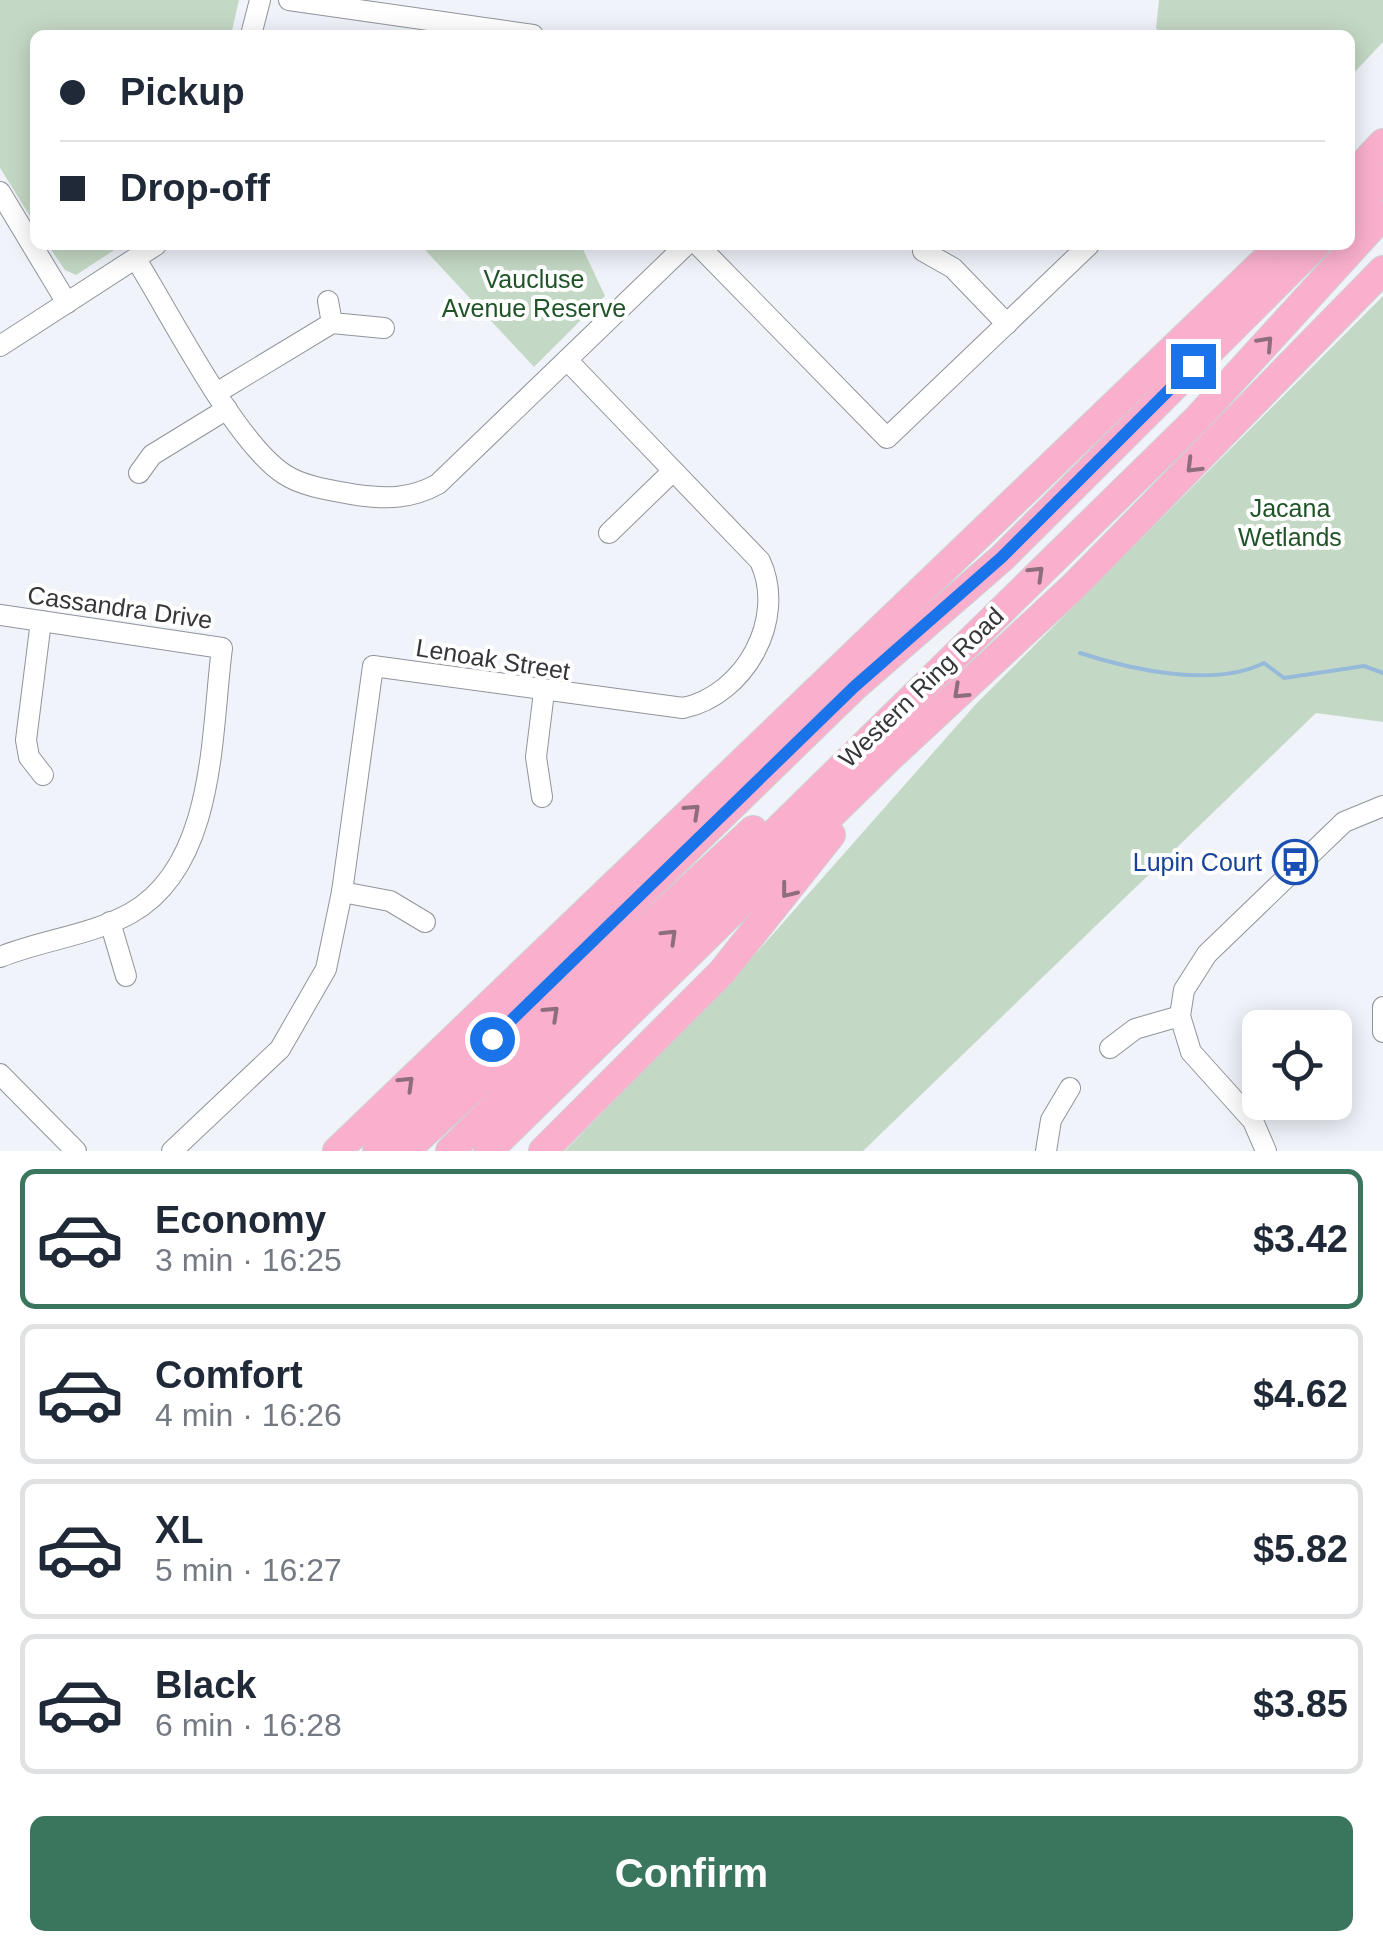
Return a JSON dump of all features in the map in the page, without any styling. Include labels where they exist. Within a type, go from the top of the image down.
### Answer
[{"type":"highway","points":[[1355,173],[1383,143]]},
{"type":"highway","points":[[1355,207],[1383,179]]},
{"type":"highway","name":"Western Ring Road","points":[[1355,246],[1383,215]]},
{"type":"highway","points":[[336,1151],[1277,250]]},
{"type":"highway","points":[[854,687],[1002,557],[1311,250]]},
{"type":"highway","name":"Western Ring Road","points":[[450,1151],[891,714],[1197,419],[1351,250]]},
{"type":"highway","name":"Western Ring Road","points":[[488,1151],[890,758],[1075,585],[1383,270]]},
{"type":"highway","points":[[376,1151],[854,687],[1152,372]]},
{"type":"highway","points":[[405,1151],[662,910],[891,714]]},
{"type":"highway","points":[[543,1151],[722,972],[890,758]]},
{"type":"street","points":[[252,30],[260,0]]},
{"type":"street","points":[[289,0],[430,28],[459,30]]},
{"type":"street","points":[[0,192],[30,241]]},
{"type":"street","points":[[35,250],[67,302]]},
{"type":"street","points":[[0,346],[150,250]]},
{"type":"street","points":[[138,261],[253,446],[285,476],[334,491],[410,497],[438,484],[681,250]]},
{"type":"street","points":[[703,250],[887,438],[1084,250]]},
{"type":"street","points":[[924,250],[952,268],[1007,324]]},
{"type":"street","points":[[328,301],[332,323]]},
{"type":"street","points":[[139,472],[152,455],[332,323],[384,328]]},
{"type":"street","name":"Lenoak Street","points":[[172,1151],[280,1049],[326,968],[342,892],[373,666],[683,708],[721,695],[755,649],[772,603],[770,582],[744,541],[567,360]]},
{"type":"street","points":[[609,533],[673,470]]},
{"type":"street","name":"Cassandra Drive","points":[[0,615],[222,648],[192,842],[178,869],[156,894],[110,922],[0,957]]},
{"type":"street","points":[[40,621],[26,740],[29,756],[43,775]]},
{"type":"street","points":[[542,797],[536,757],[544,692]]},
{"type":"street","points":[[1266,1151],[1253,1121],[1190,1052],[1180,1016],[1190,976],[1207,954],[1344,822],[1383,806]]},
{"type":"street","points":[[342,892],[390,901],[424,922]]},
{"type":"street","points":[[110,922],[126,976]]},
{"type":"street","points":[[1383,1006],[1383,1032]]},
{"type":"street","points":[[1110,1048],[1134,1029],[1180,1016]]},
{"type":"street","points":[[1,1078],[76,1151]]},
{"type":"street","points":[[1046,1151],[1052,1120],[1070,1088]]},
{"type":"green space","points":[[0,0],[239,0],[232,30],[30,30],[30,216],[0,168]]},
{"type":"green space","points":[[1159,0],[1383,0],[1383,42],[1355,72],[1355,30],[1156,28]]},
{"type":"green space","points":[[51,250],[114,250],[76,275],[65,270]]},
{"type":"green space","name":"Vaucluse Avenue Reserve","points":[[583,250],[605,296],[534,367],[426,251]]},
{"type":"green space","name":"Jacana Wetlands","points":[[1383,296],[1383,722],[1316,713],[863,1151],[565,1151],[744,967],[976,704]]},
{"type":"waterway","points":[[1080,653],[1173,674],[1221,674],[1264,663],[1284,678],[1364,666],[1383,673]]},
{"type":"place","name":"Lupin Court","points":[[1295,862]]},
{"type":"route","points":[[492,1039],[854,687],[1002,557],[1193,366]]}]
